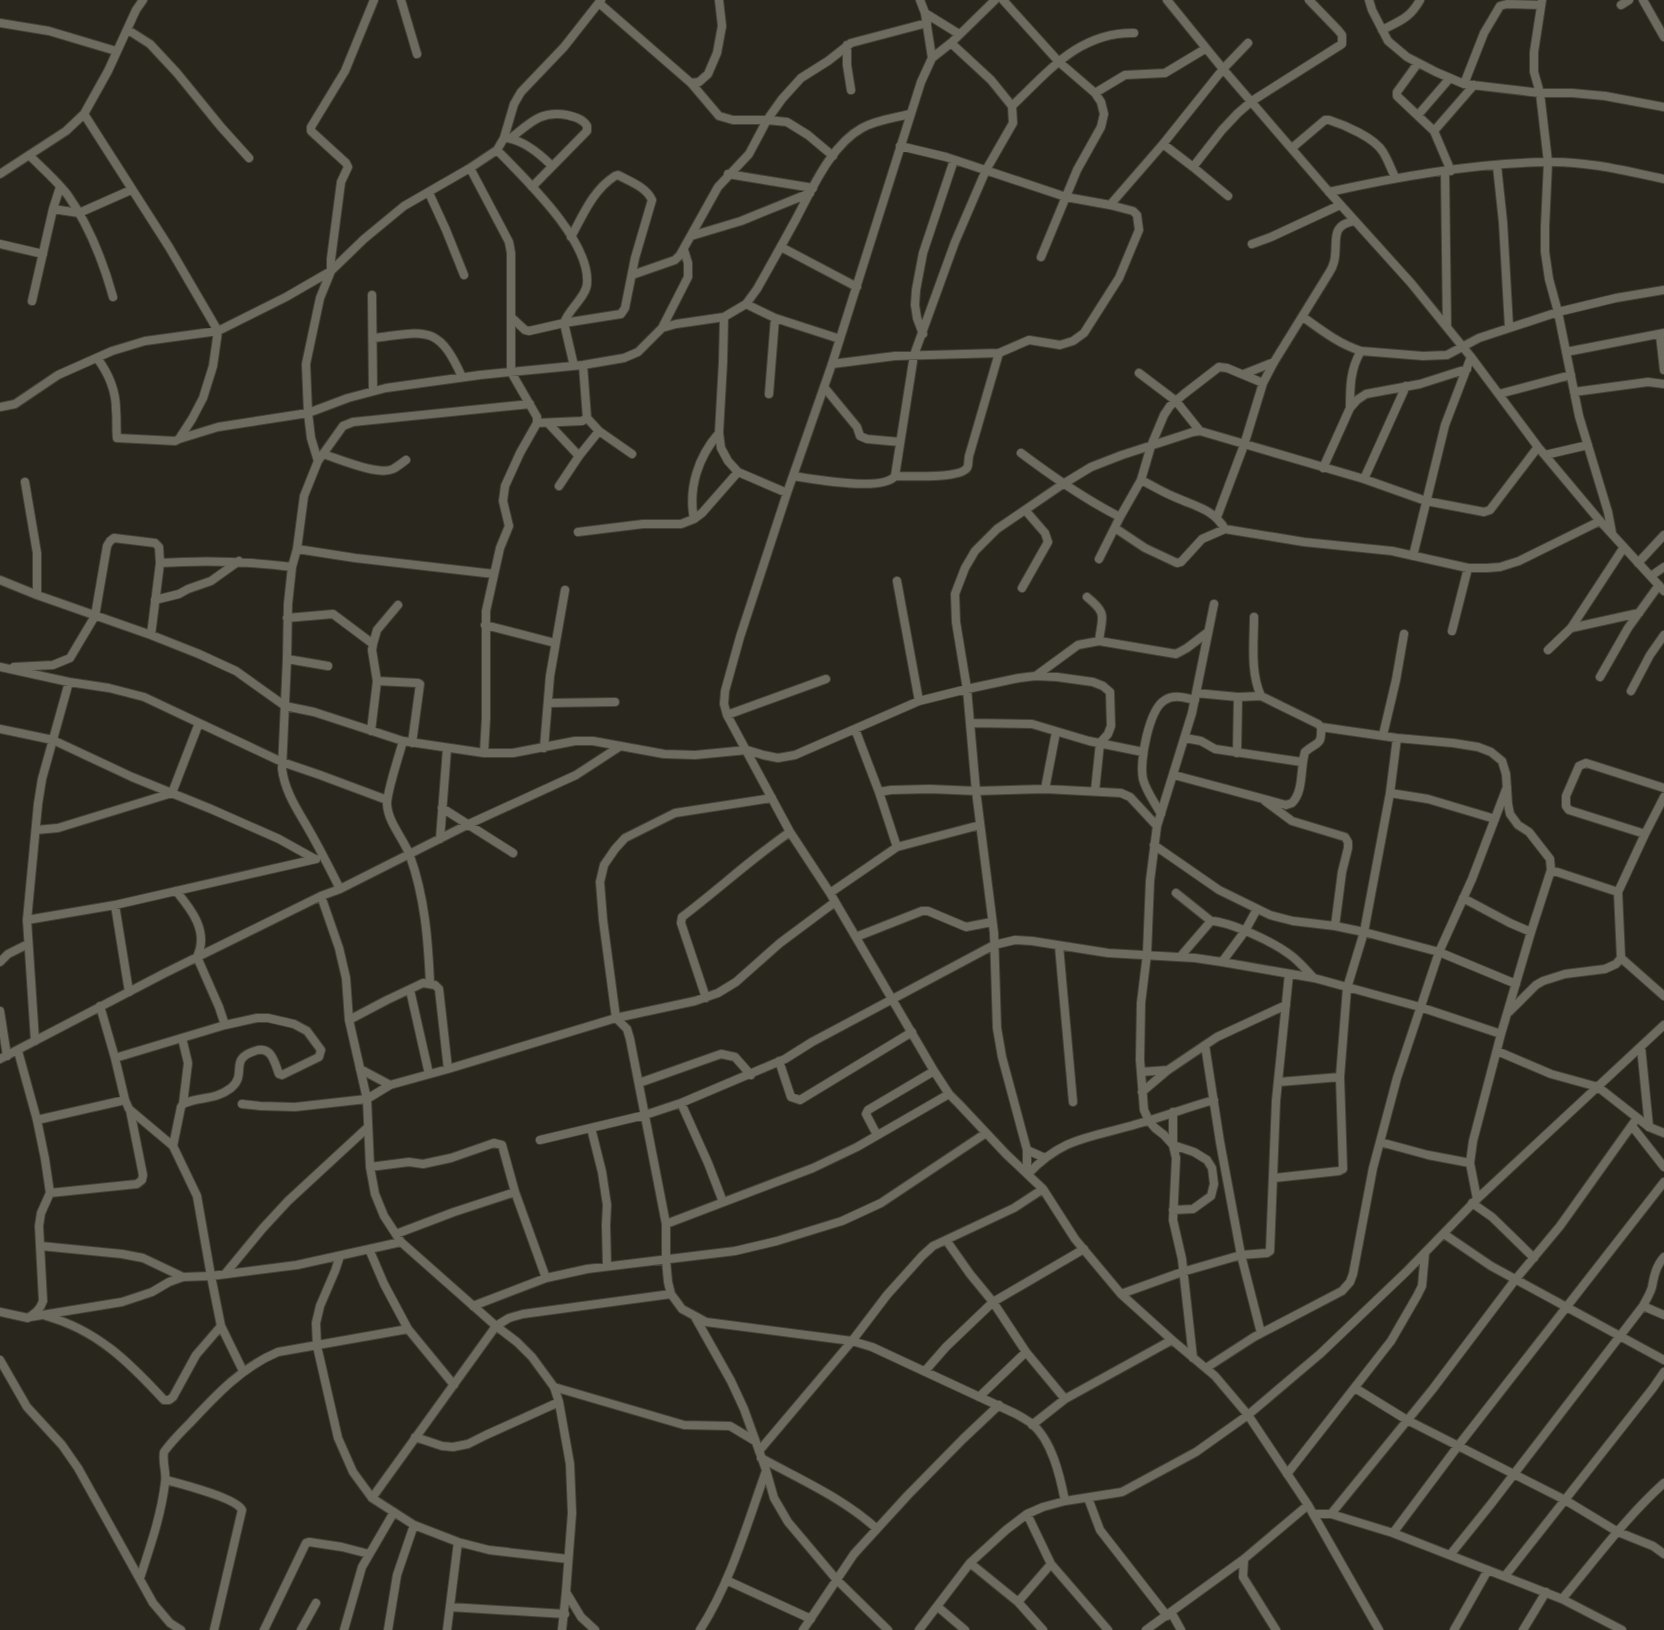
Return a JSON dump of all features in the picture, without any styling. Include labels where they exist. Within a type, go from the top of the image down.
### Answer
[{"type":"street","points":[[0,174],[66,131],[84,114],[108,71],[136,10],[143,0]]},
{"type":"street","points":[[318,461],[311,438],[306,364],[320,298],[331,271],[341,182],[348,167],[311,131],[311,127],[345,71],[374,0]]},
{"type":"street","points":[[401,0],[417,54]]},
{"type":"street","points":[[691,83],[699,82],[708,74],[717,53],[722,26],[719,0]]},
{"type":"street","points":[[920,0],[925,13],[932,58]]},
{"type":"street","points":[[995,0],[952,42],[932,58],[921,82],[832,364],[740,637],[725,692],[724,704],[727,716],[790,832],[830,893],[934,1072],[949,1094],[1043,1189],[1075,1239],[1121,1294],[1215,1376],[1248,1415],[1313,1514],[1379,1630]]},
{"type":"street","points":[[1003,0],[1059,62],[1095,93],[1101,102],[1104,114],[1101,127],[1077,170],[1041,257]]},
{"type":"street","points":[[1193,167],[1222,130],[1252,101],[1342,44],[1342,35],[1309,0]]},
{"type":"street","points":[[1369,0],[1388,41],[1407,57],[1464,84],[1540,93],[1589,94],[1664,107]]},
{"type":"street","points":[[1382,30],[1402,21],[1412,13],[1420,0]]},
{"type":"street","points":[[1621,5],[1629,0]]},
{"type":"street","points":[[1643,0],[1664,37]]},
{"type":"street","points":[[508,138],[514,104],[521,92],[564,47],[600,1],[691,83],[719,116],[732,120],[787,122],[808,135],[833,156]]},
{"type":"street","points":[[1171,2],[1205,48],[1329,192],[1411,283],[1471,357],[1538,447],[1600,521],[1662,588],[1639,613],[1600,678]]},
{"type":"street","points":[[1464,84],[1484,33],[1500,6],[1542,3],[1534,52],[1534,72],[1540,93],[1548,162],[1545,252],[1549,279],[1558,312],[1579,416],[1608,512],[1613,535]]},
{"type":"street","points":[[925,13],[959,34]]},
{"type":"street","points":[[0,23],[49,31],[116,51]]},
{"type":"street","points":[[632,275],[675,260],[684,250],[718,187],[728,174],[749,154],[767,120],[782,99],[801,78],[828,61],[847,45],[927,23]]},
{"type":"street","points":[[128,30],[150,44],[214,120],[249,158]]},
{"type":"street","points":[[1012,106],[1074,50],[1117,32],[1134,33]]},
{"type":"street","points":[[895,476],[914,355],[955,242],[986,170],[1013,123],[1012,106],[991,80],[952,42]]},
{"type":"street","points":[[1110,205],[1163,144],[1223,69],[1248,43]]},
{"type":"street","points":[[847,45],[847,65],[851,90]]},
{"type":"street","points":[[1095,93],[1125,75],[1165,73],[1205,48]]},
{"type":"street","points":[[1418,63],[1396,93],[1434,132],[1448,171],[1447,327]]},
{"type":"street","points":[[1418,115],[1450,78]]},
{"type":"street","points":[[1434,132],[1474,85]]},
{"type":"street","points":[[0,407],[15,404],[58,375],[112,351],[145,341],[218,331],[331,271],[364,239],[404,206],[470,168],[497,150],[508,138],[544,114],[556,113],[574,117],[585,122],[587,131],[532,187]]},
{"type":"street","points":[[84,114],[169,247],[218,331],[213,366],[203,398],[179,439]]},
{"type":"street","points":[[662,328],[724,317],[746,304],[757,289],[833,156],[846,140],[862,128],[877,122],[910,114]]},
{"type":"street","points":[[1292,148],[1325,120],[1329,120],[1368,138],[1376,144],[1382,151],[1395,178]]},
{"type":"street","points":[[508,138],[539,154],[552,166]]},
{"type":"street","points":[[1163,144],[1228,196]]},
{"type":"street","points":[[832,364],[895,356],[999,353],[1029,340],[1060,345],[1073,341],[1084,332],[1119,278],[1139,230],[1137,215],[1133,211],[1066,197],[954,160],[900,146]]},
{"type":"street","points":[[497,150],[546,201],[572,237],[585,265],[587,286],[564,323],[578,365],[587,418],[599,430],[632,454]]},
{"type":"street","points":[[29,155],[60,186],[79,213],[95,244],[113,297]]},
{"type":"street","points":[[923,334],[917,318],[915,305],[916,290],[923,253],[954,160]]},
{"type":"street","points":[[1329,192],[1395,178],[1548,162],[1599,167],[1664,179]]},
{"type":"street","points":[[1497,166],[1503,222],[1509,327]]},
{"type":"street","points":[[470,168],[509,242],[511,253],[511,372],[537,417],[537,423],[520,453],[505,486],[504,501],[509,526],[500,548],[486,606],[484,753]]},
{"type":"street","points":[[728,174],[812,191]]},
{"type":"street","points":[[512,318],[524,330],[529,331],[564,323],[621,314],[625,308],[652,200],[646,190],[618,175],[612,178],[596,194],[582,215],[572,237]]},
{"type":"street","points":[[32,301],[60,186]]},
{"type":"street","points":[[53,209],[79,213],[132,190]]},
{"type":"street","points":[[691,236],[741,221],[812,191]]},
{"type":"street","points":[[429,193],[464,275]]},
{"type":"street","points":[[1252,244],[1340,204]]},
{"type":"street","points":[[1218,517],[1264,383],[1274,362],[1334,262],[1336,236],[1339,228],[1346,222],[1355,221]]},
{"type":"street","points":[[0,244],[43,254]]},
{"type":"street","points":[[781,247],[857,287]]},
{"type":"street","points":[[97,358],[108,373],[113,386],[117,438],[170,442],[218,427],[308,413],[373,391],[624,358],[638,352],[662,328],[688,278],[688,263],[684,250]]},
{"type":"street","points":[[1303,316],[1341,344],[1361,351],[1439,356],[1453,353],[1479,338],[1558,312],[1616,298],[1664,290]]},
{"type":"street","points":[[372,295],[373,391]]},
{"type":"street","points":[[746,304],[775,318],[840,339]]},
{"type":"street","points":[[724,317],[719,434],[721,448],[728,461],[738,472],[787,494]]},
{"type":"street","points":[[769,394],[775,318]]},
{"type":"street","points":[[372,338],[420,333],[430,335],[448,349],[462,378]]},
{"type":"street","points":[[1566,352],[1662,334],[1664,370]]},
{"type":"street","points":[[1350,408],[1353,367],[1361,351]]},
{"type":"street","points":[[794,476],[838,483],[864,484],[888,482],[895,476],[928,476],[957,473],[964,470],[968,466],[969,456],[999,353]]},
{"type":"street","points":[[1413,556],[1445,425],[1471,357]]},
{"type":"street","points":[[1244,374],[1274,362]]},
{"type":"street","points":[[1099,559],[1120,516],[1141,480],[1151,446],[1164,415],[1176,401],[1219,367],[1244,374],[1264,383]]},
{"type":"street","points":[[1323,468],[1350,408],[1357,400],[1366,394],[1420,384],[1467,369]]},
{"type":"street","points":[[1139,374],[1176,401],[1200,431]]},
{"type":"street","points":[[1499,394],[1571,375]]},
{"type":"street","points":[[1574,392],[1648,382],[1664,384]]},
{"type":"street","points":[[824,386],[857,427],[860,436],[867,439],[900,442]]},
{"type":"street","points":[[1364,479],[1406,386]]},
{"type":"street","points":[[340,889],[289,796],[283,778],[287,618],[292,566],[297,548],[304,496],[318,461],[343,426],[353,422],[530,404]]},
{"type":"street","points":[[537,423],[582,421],[587,418]]},
{"type":"street","points":[[548,423],[580,456]]},
{"type":"street","points":[[559,486],[599,430]]},
{"type":"street","points":[[1028,1174],[1027,1150],[998,1038],[992,922],[976,791],[967,689],[956,622],[955,594],[965,568],[975,552],[997,529],[1091,467],[1122,454],[1193,432],[1200,431],[1364,479],[1426,501],[1484,512],[1490,510],[1538,447]]},
{"type":"street","points":[[694,519],[691,498],[694,478],[708,445],[719,434]]},
{"type":"street","points":[[1545,455],[1588,445]]},
{"type":"street","points":[[1021,453],[1063,484],[1102,508],[1120,516]]},
{"type":"street","points":[[323,454],[373,470],[383,471],[393,469],[406,460]]},
{"type":"street","points":[[578,532],[643,524],[681,524],[694,519],[738,472]]},
{"type":"street","points":[[1141,480],[1210,512],[1218,517],[1225,529]]},
{"type":"street","points":[[25,482],[37,553],[37,595]]},
{"type":"street","points":[[1022,588],[1048,542],[1045,533],[1024,510]]},
{"type":"street","points":[[1115,528],[1145,548],[1177,563],[1181,562],[1202,539],[1225,529],[1304,542],[1392,551],[1468,568],[1487,568],[1510,564],[1600,521]]},
{"type":"street","points":[[1638,563],[1664,535]]},
{"type":"street","points":[[2,667],[53,665],[70,658],[95,616],[107,546],[114,538],[155,543],[160,551],[151,635]]},
{"type":"street","points":[[1548,650],[1571,628],[1624,547]]},
{"type":"street","points":[[297,548],[355,558],[494,574]]},
{"type":"street","points":[[160,563],[207,560],[292,566]]},
{"type":"street","points":[[155,600],[179,594],[188,588],[211,581],[239,562]]},
{"type":"street","points":[[1652,576],[1664,567]]},
{"type":"street","points":[[1452,631],[1468,568]]},
{"type":"street","points":[[0,580],[151,635],[236,671],[285,706],[314,712],[403,742],[484,753],[513,753],[584,741],[664,754],[695,755],[747,750],[778,758],[795,755],[919,702],[967,689],[1035,676],[1057,676],[1093,682],[1107,688],[1110,692],[1111,726],[1108,734],[1100,744],[1095,791]]},
{"type":"street","points":[[897,581],[919,702]]},
{"type":"street","points":[[544,748],[555,643],[565,590]]},
{"type":"street","points":[[1087,597],[1100,607],[1102,612],[1099,641]]},
{"type":"street","points":[[1173,1210],[1193,1209],[1211,1196],[1214,1184],[1212,1168],[1207,1160],[1194,1152],[1173,1145],[1149,1121],[1144,1110],[1140,1060],[1141,1003],[1147,954],[1150,881],[1157,826],[1174,775],[1196,696],[1214,604]]},
{"type":"street","points":[[371,731],[377,681],[372,644],[377,630],[398,605]]},
{"type":"street","points":[[1571,628],[1639,613]]},
{"type":"street","points":[[287,618],[333,614],[372,644]]},
{"type":"street","points":[[1254,617],[1254,667],[1261,696]]},
{"type":"street","points":[[486,625],[555,643]]},
{"type":"street","points":[[1035,676],[1078,644],[1099,641],[1176,654],[1188,648],[1208,632]]},
{"type":"street","points":[[1383,735],[1396,680],[1404,634]]},
{"type":"street","points":[[1631,691],[1650,655],[1664,635]]},
{"type":"street","points":[[287,659],[328,666]]},
{"type":"street","points":[[2,667],[69,682],[109,688],[144,698],[282,762],[387,800]]},
{"type":"street","points":[[727,716],[826,679]]},
{"type":"street","points":[[377,681],[407,681],[420,684],[412,743]]},
{"type":"street","points":[[35,1041],[27,920],[41,788],[69,682]]},
{"type":"street","points":[[1161,814],[1143,779],[1143,752],[1154,712],[1159,704],[1166,699],[1176,696],[1261,696],[1321,726],[1397,738],[1478,747],[1491,752],[1502,761],[1506,774],[1510,814],[1518,825],[1529,832],[1547,854],[1550,859],[1551,870],[1501,1034],[1473,1141],[1470,1162],[1474,1201],[1534,1258]]},
{"type":"street","points":[[1237,753],[1238,697]]},
{"type":"street","points":[[548,703],[615,702]]},
{"type":"street","points":[[172,793],[199,723]]},
{"type":"street","points":[[970,723],[1032,724],[1100,744],[1143,752]]},
{"type":"street","points":[[1174,775],[1286,805],[1292,803],[1299,792],[1304,752],[1319,743],[1321,726]]},
{"type":"street","points":[[0,728],[53,740],[279,839],[315,859]]},
{"type":"street","points":[[855,729],[897,847]]},
{"type":"street","points":[[1045,789],[1056,732]]},
{"type":"street","points":[[1185,738],[1237,753],[1302,762]]},
{"type":"street","points":[[1274,1178],[1343,1169],[1340,1077],[1347,988],[1364,932],[1390,793],[1397,738]]},
{"type":"street","points":[[403,742],[387,800],[388,812],[410,854],[424,908],[430,983]]},
{"type":"street","points":[[0,1011],[3,1058],[197,957],[321,896],[340,889],[469,824],[576,775],[618,747]]},
{"type":"street","points":[[440,839],[446,749]]},
{"type":"street","points":[[1645,834],[1569,810],[1566,806],[1566,796],[1579,766],[1586,763],[1664,788]]},
{"type":"street","points":[[1206,1368],[1261,1333],[1342,1291],[1350,1282],[1374,1168],[1397,1078],[1438,952],[1463,898],[1507,787]]},
{"type":"street","points":[[879,792],[891,790],[976,791],[1045,789],[1121,793],[1130,797],[1157,826]]},
{"type":"street","points":[[36,830],[58,828],[172,793]]},
{"type":"street","points":[[1390,793],[1428,799],[1495,819]]},
{"type":"street","points":[[1507,1014],[1536,985],[1543,981],[1565,974],[1605,969],[1616,964],[1621,958],[1618,892],[1664,797]]},
{"type":"street","points":[[772,798],[675,813],[625,838],[604,865],[600,882],[616,1018],[627,1028],[639,1083],[666,1224],[666,1260],[671,1294],[682,1309],[706,1322],[852,1340],[925,1370],[979,1398],[999,1405],[1032,1424],[1049,1449],[1056,1463],[1064,1501]]},
{"type":"street","points":[[1263,799],[1292,822],[1345,837],[1348,842],[1335,926]]},
{"type":"street","points":[[442,808],[513,853]]},
{"type":"street","points":[[830,893],[897,847],[980,825]]},
{"type":"street","points":[[706,998],[681,924],[682,916],[737,871],[790,832]]},
{"type":"street","points":[[1154,845],[1219,890],[1270,915],[1293,921],[1364,932],[1438,952],[1516,984]]},
{"type":"street","points":[[27,920],[115,905],[324,857]]},
{"type":"street","points":[[1551,870],[1618,892]]},
{"type":"street","points":[[176,891],[190,908],[198,924],[202,939],[201,950],[197,957]]},
{"type":"street","points":[[1176,893],[1211,921],[1267,940],[1290,954],[1314,978]]},
{"type":"street","points":[[321,896],[339,948],[346,978],[349,1020],[367,1099],[370,1167],[375,1194],[384,1216],[401,1242],[532,1357],[554,1387],[559,1402],[570,1474],[572,1513],[565,1614],[562,1630]]},
{"type":"street","points":[[1463,898],[1531,932]]},
{"type":"street","points":[[242,1104],[295,1107],[367,1099],[390,1085],[616,1018],[706,998],[736,982],[780,943],[835,902]]},
{"type":"street","points":[[115,905],[128,992]]},
{"type":"street","points":[[1222,962],[1245,931],[1257,909]]},
{"type":"street","points":[[856,937],[922,911],[966,927],[992,922]]},
{"type":"street","points":[[1180,957],[1211,921]]},
{"type":"street","points":[[540,1140],[645,1115],[681,1103],[750,1074],[778,1061],[892,998],[994,945],[1015,940],[1108,953],[1147,954],[1222,962],[1314,978],[1420,1007],[1501,1034]]},
{"type":"street","points":[[0,962],[8,954],[28,944]]},
{"type":"street","points":[[1059,946],[1073,1102]]},
{"type":"street","points":[[197,957],[225,1025]]},
{"type":"street","points":[[1621,958],[1664,996]]},
{"type":"street","points":[[1121,1294],[1182,1272],[1241,1255],[1267,1253],[1271,1249],[1276,1101],[1289,974]]},
{"type":"street","points":[[349,1020],[422,983],[435,985],[439,989],[448,1069]]},
{"type":"street","points":[[410,990],[429,1074]]},
{"type":"street","points":[[100,1006],[125,1100],[134,1114],[173,1146],[197,1196],[220,1326],[243,1371]]},
{"type":"street","points":[[1142,1092],[1168,1070],[1205,1045],[1252,1020],[1286,1006]]},
{"type":"street","points":[[115,1058],[225,1025],[257,1018],[268,1018],[294,1024],[307,1031],[316,1042],[321,1053],[320,1057],[282,1075],[278,1074],[271,1053],[267,1050],[244,1055],[241,1059],[237,1081],[232,1087],[211,1098],[183,1104]]},
{"type":"street","points":[[919,1630],[970,1564],[1006,1530],[1027,1514],[1064,1501],[1122,1492],[1196,1452],[1248,1415],[1320,1354],[1425,1253],[1474,1201],[1664,1025]]},
{"type":"street","points":[[778,1061],[791,1097],[800,1100],[912,1032]]},
{"type":"street","points":[[173,1146],[183,1104],[188,1063],[182,1038]]},
{"type":"street","points":[[1205,1045],[1241,1255],[1261,1333]]},
{"type":"street","points":[[1640,1047],[1649,1127]]},
{"type":"street","points":[[1497,1050],[1551,1074],[1598,1087],[1649,1127],[1664,1133]]},
{"type":"street","points":[[18,1051],[37,1120],[50,1193],[41,1213],[39,1226],[43,1301],[39,1310],[28,1318]]},
{"type":"street","points":[[639,1083],[721,1054],[735,1057],[750,1074]]},
{"type":"street","points":[[360,1069],[390,1085]]},
{"type":"street","points":[[1141,1072],[1168,1070]]},
{"type":"street","points":[[877,1135],[867,1117],[868,1110],[934,1072]]},
{"type":"street","points":[[1279,1082],[1340,1077]]},
{"type":"street","points":[[666,1224],[813,1168],[877,1135],[949,1094]]},
{"type":"street","points":[[37,1120],[125,1100]]},
{"type":"street","points":[[1028,1174],[1059,1148],[1084,1138],[1149,1121],[1214,1100]]},
{"type":"street","points":[[681,1103],[705,1155],[723,1202]]},
{"type":"street","points":[[50,1193],[137,1184],[142,1180],[143,1175],[130,1109]]},
{"type":"street","points":[[1173,1112],[1173,1145],[1177,1174],[1173,1220],[1182,1259],[1193,1358]]},
{"type":"street","points":[[1331,1514],[1407,1420],[1515,1280],[1560,1226],[1637,1118]]},
{"type":"street","points":[[1632,1126],[1664,1167]]},
{"type":"street","points":[[225,1274],[288,1201],[367,1128]]},
{"type":"street","points":[[591,1128],[608,1205],[606,1225],[607,1266]]},
{"type":"street","points":[[473,1306],[546,1278],[607,1266],[735,1251],[777,1241],[842,1221],[881,1203],[986,1133]]},
{"type":"street","points":[[1380,1142],[1428,1155],[1470,1162]]},
{"type":"street","points":[[370,1167],[409,1162],[423,1164],[451,1158],[494,1143],[499,1144],[504,1148],[515,1192],[546,1278]]},
{"type":"street","points":[[1027,1150],[1045,1158]]},
{"type":"street","points":[[1394,1533],[1458,1446],[1664,1182]]},
{"type":"street","points":[[760,1455],[887,1295],[922,1256],[933,1246],[1014,1208],[1043,1189]]},
{"type":"street","points":[[396,1234],[515,1192]]},
{"type":"street","points":[[1444,1234],[1515,1280],[1664,1360]]},
{"type":"street","points":[[946,1240],[993,1302],[1026,1352],[1065,1399]]},
{"type":"street","points":[[0,1312],[28,1318],[43,1316],[122,1302],[152,1292],[169,1282],[183,1277],[211,1276],[298,1265],[401,1242]]},
{"type":"street","points":[[41,1246],[122,1254],[143,1258],[183,1277]]},
{"type":"street","points":[[369,1249],[384,1284],[408,1329],[454,1385]]},
{"type":"street","points":[[925,1370],[993,1302],[1084,1249]]},
{"type":"street","points":[[1287,1474],[1391,1341],[1422,1286],[1425,1253]]},
{"type":"street","points":[[340,1256],[320,1306],[316,1323],[317,1346],[338,1438],[353,1472],[372,1498],[414,1525],[458,1542],[489,1550],[568,1560]]},
{"type":"street","points":[[1450,1555],[1514,1475],[1643,1306],[1652,1288],[1652,1280],[1657,1266],[1664,1258]]},
{"type":"street","points":[[372,1498],[496,1326],[510,1318],[523,1314],[671,1294]]},
{"type":"street","points":[[1643,1306],[1664,1314]]},
{"type":"street","points":[[43,1316],[78,1327],[96,1338],[125,1361],[164,1400],[169,1400],[173,1397],[196,1355],[220,1326]]},
{"type":"street","points":[[695,1317],[731,1381],[744,1410],[774,1498],[788,1522],[836,1579],[888,1630]]},
{"type":"street","points":[[140,1578],[160,1515],[166,1480],[162,1459],[167,1448],[216,1396],[243,1371],[261,1359],[278,1352],[408,1329]]},
{"type":"street","points":[[1032,1424],[1065,1399],[1172,1340]]},
{"type":"street","points":[[979,1398],[1026,1352]]},
{"type":"street","points":[[0,1360],[27,1407],[62,1445],[78,1468],[153,1604],[170,1623],[181,1630]]},
{"type":"street","points":[[1505,1576],[1664,1372]]},
{"type":"street","points":[[554,1387],[684,1425],[730,1426],[755,1441]]},
{"type":"street","points":[[1355,1388],[1407,1420],[1565,1500],[1618,1532],[1653,1546],[1664,1554]]},
{"type":"street","points":[[415,1437],[448,1447],[468,1444],[559,1402]]},
{"type":"street","points":[[804,1630],[854,1554],[963,1439],[999,1405]]},
{"type":"street","points":[[760,1455],[835,1497],[877,1528]]},
{"type":"street","points":[[700,1630],[726,1580],[766,1470]]},
{"type":"street","points":[[166,1480],[237,1504],[242,1510],[214,1630]]},
{"type":"street","points":[[1562,1599],[1618,1532],[1664,1483]]},
{"type":"street","points":[[1088,1498],[1100,1530],[1181,1630]]},
{"type":"street","points":[[1146,1630],[1244,1559],[1308,1506]]},
{"type":"street","points":[[344,1630],[362,1566],[394,1512]]},
{"type":"street","points":[[1027,1514],[1051,1564],[1108,1630]]},
{"type":"street","points":[[1313,1514],[1331,1514],[1394,1533],[1546,1592],[1622,1630]]},
{"type":"street","points":[[388,1630],[397,1575],[414,1525]]},
{"type":"street","points":[[447,1630],[458,1542]]},
{"type":"street","points":[[264,1630],[306,1543],[342,1547],[369,1554]]},
{"type":"street","points":[[1244,1559],[1244,1577],[1276,1630]]},
{"type":"street","points":[[970,1564],[1018,1602],[1043,1630]]},
{"type":"street","points":[[1018,1602],[1051,1564]]},
{"type":"street","points":[[1454,1630],[1488,1570]]},
{"type":"street","points":[[1228,1571],[1244,1577]]},
{"type":"street","points":[[726,1580],[811,1619]]},
{"type":"street","points":[[566,1592],[581,1617],[595,1630]]},
{"type":"street","points":[[1523,1630],[1546,1592]]},
{"type":"street","points":[[301,1630],[316,1603]]},
{"type":"street","points":[[450,1607],[565,1614]]},
{"type":"street","points":[[938,1607],[964,1630]]}]
